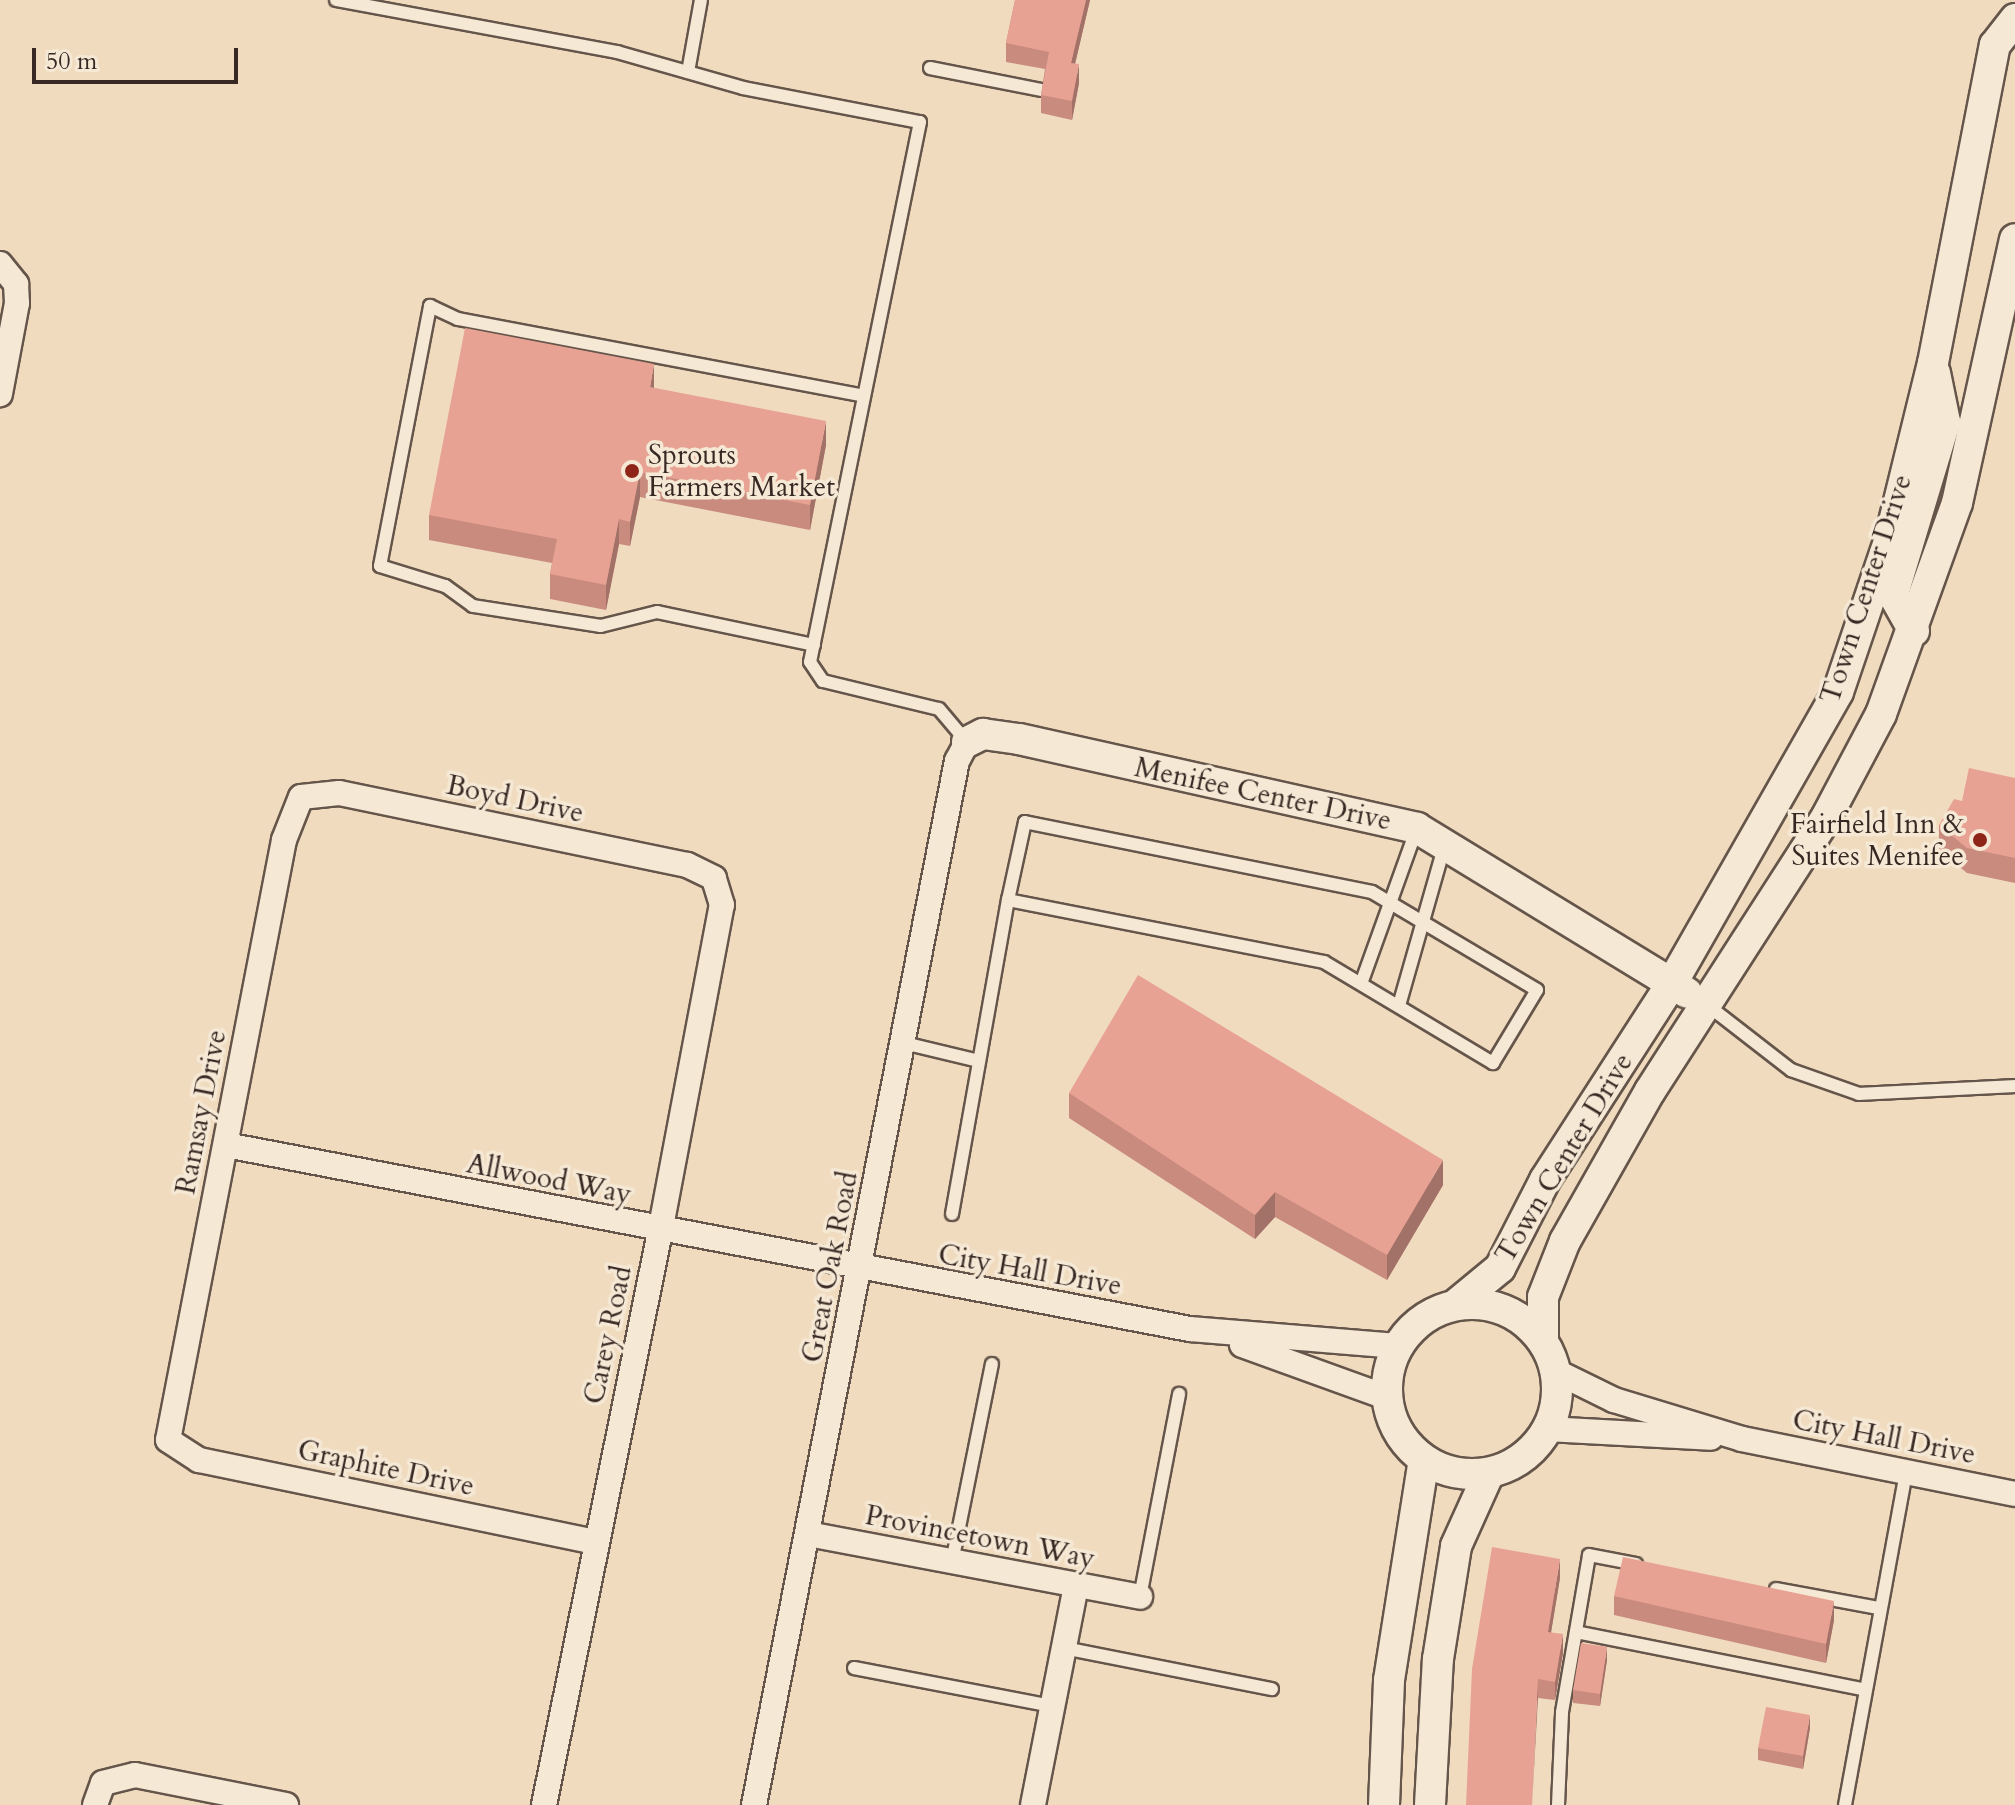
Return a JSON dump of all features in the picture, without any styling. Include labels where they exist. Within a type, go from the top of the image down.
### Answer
[{"type":"street","name":"Town Center Drive","points":[[1397,1346],[1426,1316],[1455,1305],[1500,1268],[1545,1180],[1672,983],[1838,692],[1890,538],[1933,363],[1995,45],[2015,19]]},
{"type":"street","name":"Town Center Drive","points":[[1547,1429],[1555,1371],[1543,1341],[1543,1297],[1565,1241],[1706,1004],[1827,816],[1914,631],[1957,503],[2007,324],[2015,239]]},
{"type":"street","points":[[0,394],[17,303],[4,266]]},
{"type":"street","points":[[1914,631],[1893,594],[1945,422],[1933,363]]},
{"type":"street","name":"Menifee Center Drive","points":[[967,742],[983,734],[1019,739],[1417,828],[1706,1004]]},
{"type":"street","name":"Great Oak Road","points":[[754,1805],[957,761],[967,742]]},
{"type":"street","name":"Boyd Drive","points":[[301,797],[339,793],[687,865],[714,878]]},
{"type":"street","name":"Ramsay Drive","points":[[168,1440],[284,840],[301,797]]},
{"type":"street","name":"Carey Road","points":[[544,1805],[660,1232],[722,905],[714,878]]},
{"type":"street","name":"Allwood Way","points":[[226,1145],[860,1271]]},
{"type":"street","name":"City Hall Drive","points":[[860,1271],[1190,1329],[1397,1346]]},
{"type":"street","name":"Town Center Drive","points":[[1455,1305],[1505,1310],[1543,1341]]},
{"type":"street","name":"City Hall Drive","points":[[1190,1329],[1357,1381],[1386,1397]]},
{"type":"street","points":[[1397,1346],[1386,1397],[1398,1433],[1424,1460],[1449,1471],[1489,1473],[1523,1457],[1547,1429]]},
{"type":"street","name":"City Hall Drive","points":[[1555,1371],[1614,1400],[1742,1439],[2015,1494]]},
{"type":"street","name":"City Hall Drive","points":[[1547,1429],[1742,1439]]},
{"type":"street","name":"Graphite Drive","points":[[168,1440],[199,1460],[596,1542]]},
{"type":"street","points":[[1384,1805],[1389,1680],[1424,1460]]},
{"type":"street","points":[[1430,1805],[1438,1659],[1456,1546],[1489,1473]]},
{"type":"street","name":"Provincetown Way","points":[[808,1534],[1140,1597]]},
{"type":"street","points":[[1033,1805],[1076,1586]]},
{"type":"street","points":[[99,1794],[135,1775],[286,1805]]},
{"type":"lane","points":[[336,0],[920,122],[810,662],[823,681],[939,709],[967,742]]},
{"type":"lane","points":[[688,72],[701,0]]},
{"type":"lane","points":[[930,68],[1041,90]]},
{"type":"lane","points":[[814,645],[657,612],[601,626],[473,606],[445,586],[380,566],[430,306],[458,319],[864,396]]},
{"type":"lane","points":[[952,1214],[1008,900],[1025,822],[1372,892],[1537,990],[1493,1063],[1400,1002],[1324,962],[1008,900]]},
{"type":"lane","points":[[1362,981],[1417,828]]},
{"type":"lane","points":[[1400,1002],[1420,921],[1445,844]]},
{"type":"lane","points":[[1706,1004],[1791,1070],[1859,1094],[2015,1086]]},
{"type":"lane","points":[[904,1043],[979,1061]]},
{"type":"lane","points":[[952,1562],[992,1364]]},
{"type":"lane","points":[[1140,1597],[1179,1394]]},
{"type":"lane","points":[[1845,1805],[1906,1472]]},
{"type":"lane","points":[[1558,1805],[1562,1712],[1589,1555],[1650,1566]]},
{"type":"lane","points":[[1757,1586],[1879,1608]]},
{"type":"lane","points":[[1576,1632],[1865,1690]]},
{"type":"lane","points":[[1064,1648],[1272,1689]]},
{"type":"lane","points":[[854,1668],[1052,1706]]},
{"type":"building","points":[[1015,0],[1086,0],[1071,63],[1079,64],[1072,101],[1041,95],[1049,52],[1006,43]]},
{"type":"building","name":"Sprouts Farmers Market","points":[[465,328],[654,364],[650,387],[826,421],[810,505],[640,472],[630,522],[619,519],[606,585],[550,574],[557,539],[429,515]]},
{"type":"building","name":"Fairfield Inn & Suites Menifee","points":[[1969,768],[2015,778],[2015,858],[1967,848],[1939,825],[1954,799],[1962,801]]},
{"type":"building","points":[[1138,975],[1443,1160],[1387,1255],[1275,1192],[1255,1215],[1069,1093]]},
{"type":"building","points":[[1492,1547],[1560,1559],[1548,1632],[1563,1634],[1555,1682],[1538,1679],[1532,1805],[1466,1805],[1472,1669]]},
{"type":"building","points":[[1623,1557],[1834,1601],[1826,1644],[1614,1596]]},
{"type":"building","points":[[1581,1643],[1607,1647],[1600,1694],[1573,1690]]},
{"type":"building","points":[[1766,1707],[1810,1715],[1803,1756],[1758,1748]]},
{"type":"place","name":"Sprouts Farmers Market","points":[[632,471]]},
{"type":"place","name":"Fairfield Inn & Suites Menifee","points":[[1980,840]]}]
